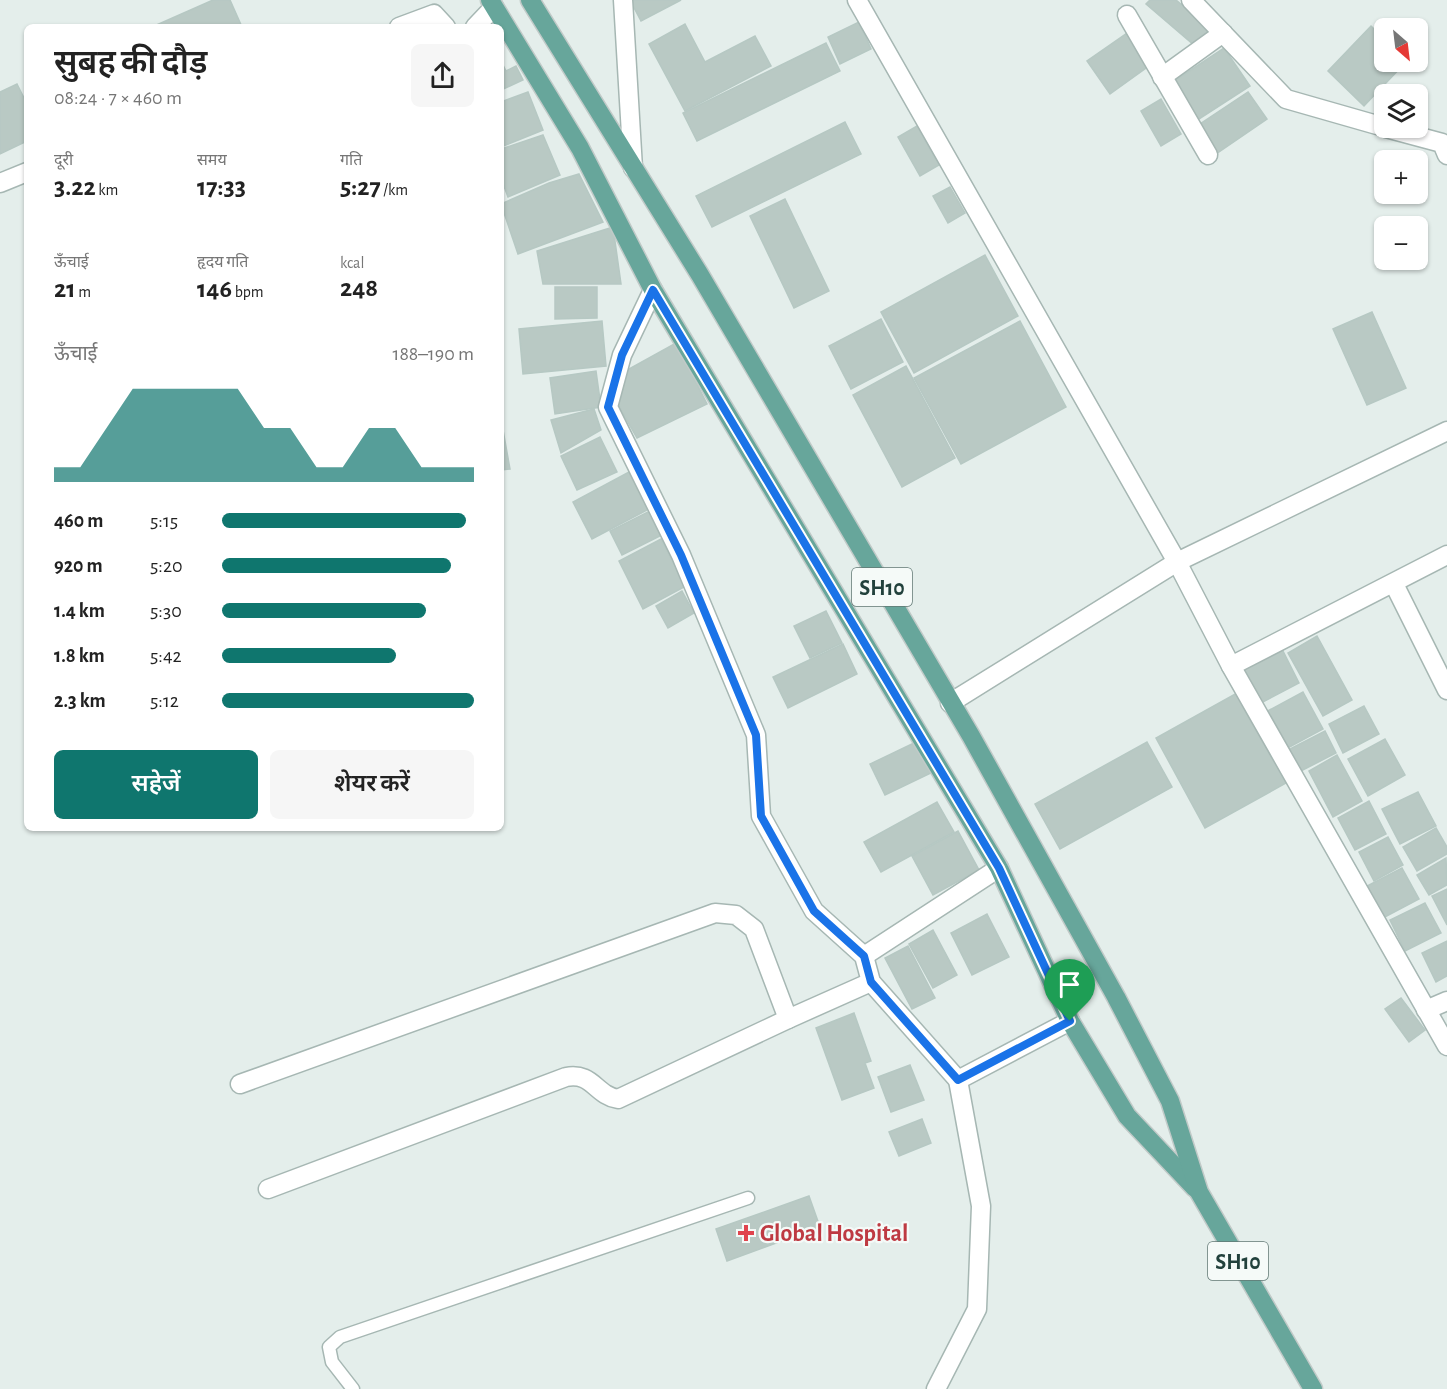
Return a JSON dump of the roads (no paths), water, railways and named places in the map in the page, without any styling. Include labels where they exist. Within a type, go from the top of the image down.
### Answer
[{"type":"main road","name":"SH10","points":[[530,0],[700,275],[950,704],[971,736],[1105,976],[1170,1101],[1199,1192],[1313,1389]]},
{"type":"main road","name":"SH10","points":[[492,4],[580,148],[653,290],[999,868],[1070,1021],[1127,1116],[1199,1192]]},
{"type":"street","points":[[624,0],[633,168]]},
{"type":"street","points":[[857,0],[1177,562],[1231,666],[1447,1046]]},
{"type":"street","points":[[1191,0],[1286,99],[1374,124]]},
{"type":"street","points":[[478,24],[492,4]]},
{"type":"street","points":[[407,24],[434,14],[443,24]]},
{"type":"street","points":[[1127,15],[1208,155]]},
{"type":"street","points":[[1162,77],[1223,33]]},
{"type":"street","points":[[1424,138],[1442,143],[1447,155]]},
{"type":"street","points":[[0,183],[24,173]]},
{"type":"street","points":[[653,290],[622,355],[608,407],[681,555],[756,735],[761,816],[814,911],[864,956],[871,982],[958,1080],[981,1206],[977,1309],[936,1389]]},
{"type":"street","points":[[950,704],[1177,562],[1447,431]]},
{"type":"street","points":[[1231,666],[1447,555]]},
{"type":"street","points":[[1394,584],[1447,690]]},
{"type":"street","points":[[864,956],[999,868]]},
{"type":"street","points":[[240,1084],[715,913],[736,915],[754,929],[788,1019]]},
{"type":"street","points":[[268,1189],[566,1077],[576,1075],[584,1077],[610,1098],[618,1099],[871,982]]},
{"type":"street","points":[[1426,1010],[1447,1001]]},
{"type":"street","points":[[958,1080],[1070,1021]]},
{"type":"lane","points":[[353,1389],[332,1362],[329,1347],[340,1337],[748,1198]]},
{"type":"place","name":"Global Hospital","points":[[746,1233]]}]
